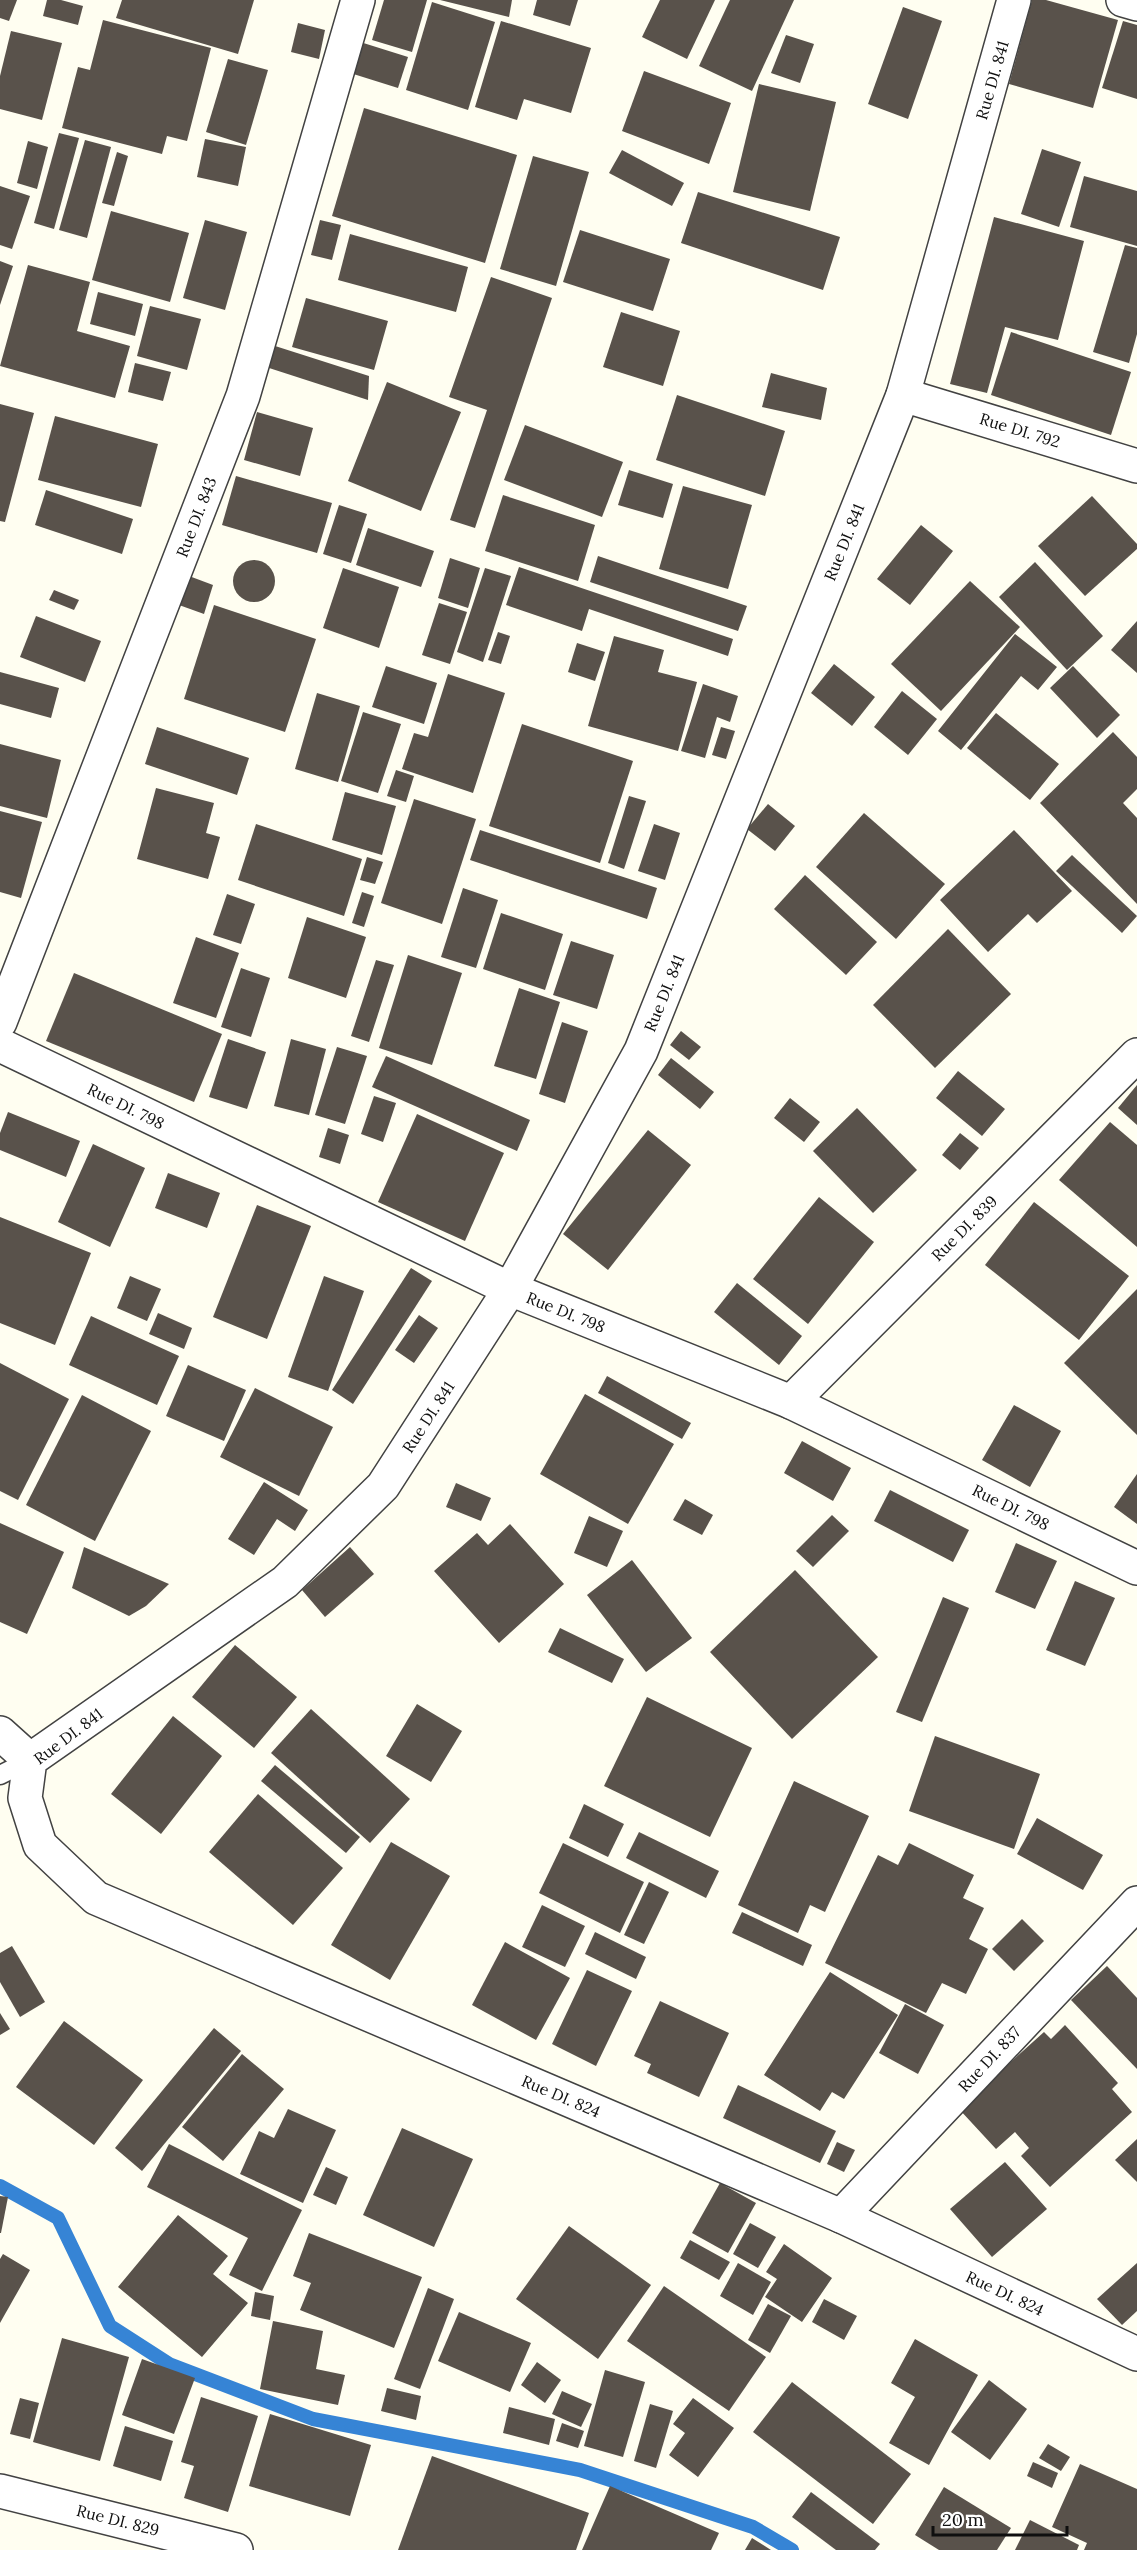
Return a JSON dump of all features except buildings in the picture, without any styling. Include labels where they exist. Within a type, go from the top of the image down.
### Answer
[{"type":"street","name":"Rue DI. 843","points":[[0,1022],[243,396],[358,0]]},
{"type":"street","name":"Rue DI. 841","points":[[25,1798],[30,1760],[285,1582],[383,1486],[510,1289],[641,1051],[903,395],[1014,0]]},
{"type":"street","points":[[1123,0],[1137,4]]},
{"type":"street","name":"Rue DI. 792","points":[[903,395],[1137,466]]},
{"type":"street","name":"Rue DI. 798","points":[[0,1045],[510,1289],[791,1402],[1137,1568]]},
{"type":"street","name":"Rue DI. 839","points":[[791,1402],[1137,1055]]},
{"type":"street","points":[[0,1733],[30,1760]]},
{"type":"street","name":"Rue DI. 824","points":[[25,1798],[40,1845],[96,1898],[841,2216],[1137,2354]]},
{"type":"street","name":"Rue DI. 837","points":[[841,2216],[1137,1903]]},
{"type":"street","name":"Rue DI. 829","points":[[0,2491],[237,2550]]},
{"type":"lane","points":[[0,1775],[30,1760]]},
{"type":"waterway","points":[[0,2186],[58,2218],[110,2326],[169,2364],[313,2419],[580,2470],[753,2527],[792,2550]]}]
